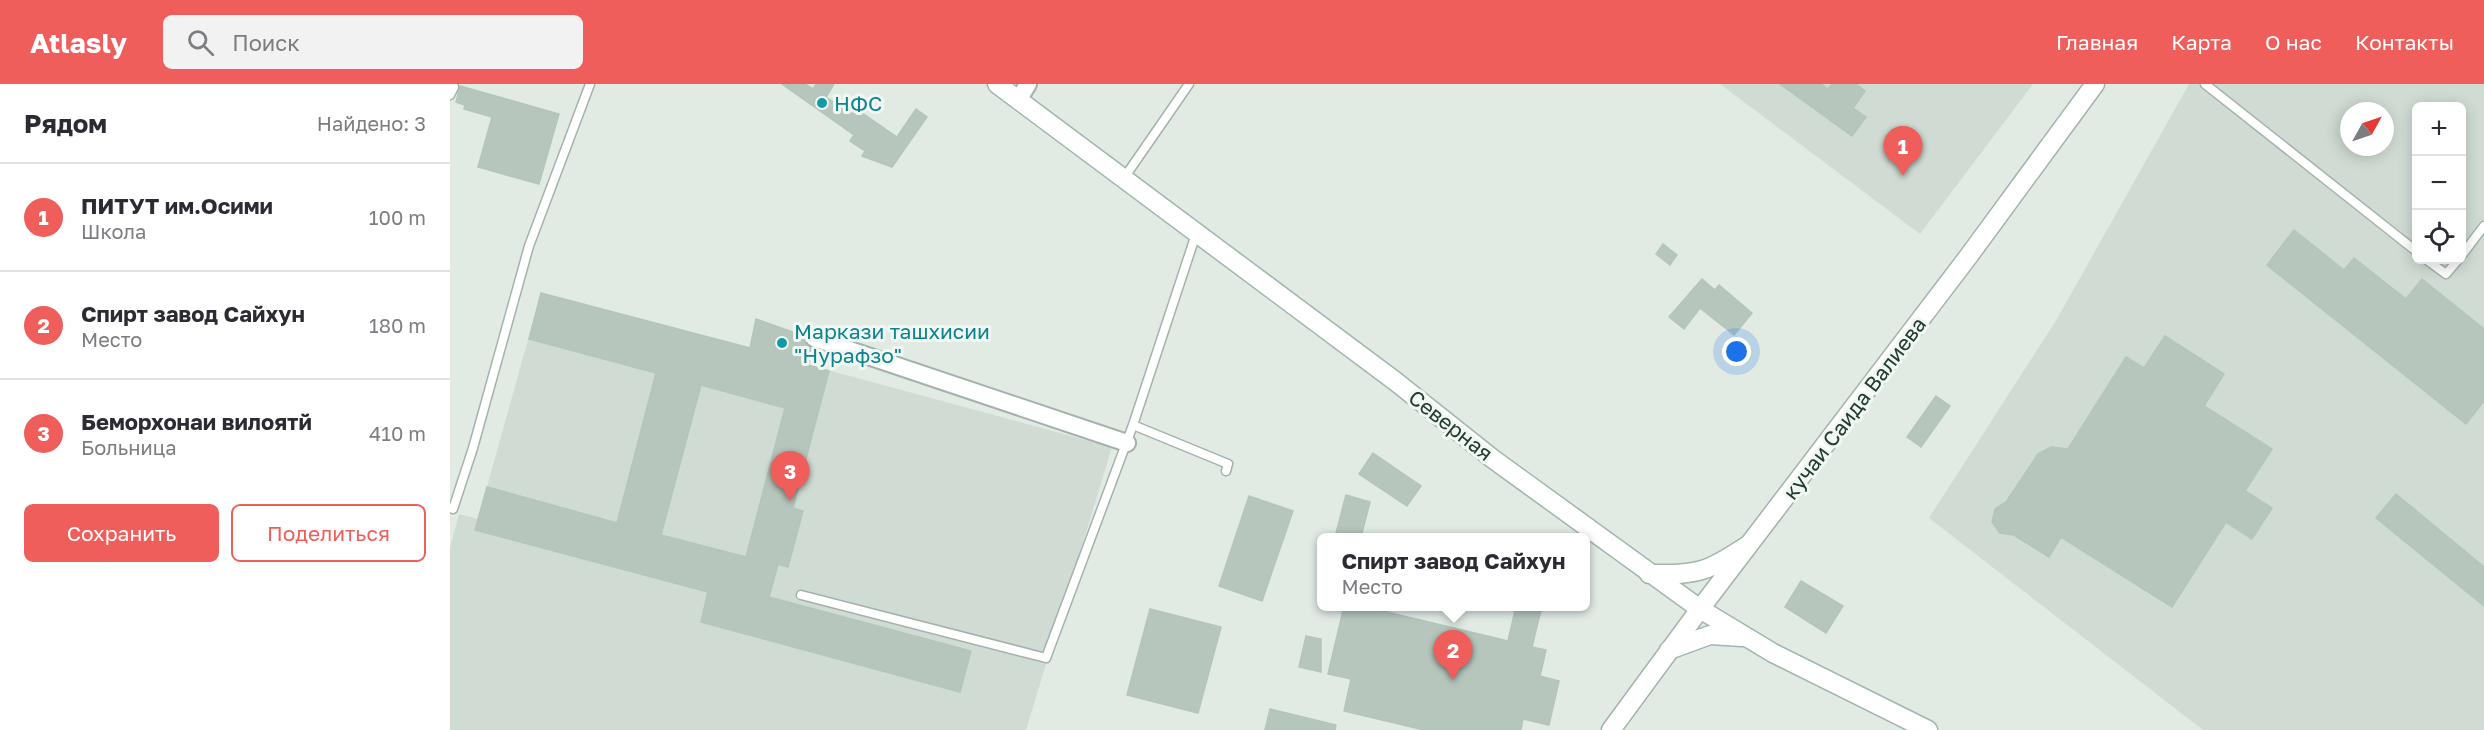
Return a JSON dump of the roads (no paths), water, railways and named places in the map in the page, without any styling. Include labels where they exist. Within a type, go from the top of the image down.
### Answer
[{"type":"main road","name":"Северная","points":[[998,84],[1023,92],[1124,178],[1395,381],[1493,459],[1700,609],[1746,637],[1928,730]]},
{"type":"main road","name":"кучаи Саида Валиева","points":[[1611,730],[1748,545],[1926,313],[2095,84]]},
{"type":"main road","points":[[1650,574],[1680,574],[1706,570],[1748,545]]},
{"type":"main road","points":[[1669,650],[1710,636],[1746,637]]},
{"type":"street","points":[[814,338],[1126,443]]},
{"type":"lane","points":[[453,509],[473,448],[530,246],[590,84]]},
{"type":"lane","points":[[1124,178],[1189,84]]},
{"type":"lane","points":[[2205,84],[2412,248]]},
{"type":"lane","points":[[450,85],[454,87],[450,95]]},
{"type":"lane","points":[[2466,250],[2484,226]]},
{"type":"lane","points":[[801,595],[1046,658],[1133,425],[1197,231]]},
{"type":"lane","points":[[2432,264],[2446,274],[2455,264]]},
{"type":"lane","points":[[1133,425],[1228,464],[1226,471]]},
{"type":"place","name":"НФС","points":[[822,103]]},
{"type":"place","name":"ПИТУТ им.Осими","points":[[1903,176]]},
{"type":"place","name":"Маркази ташхисии \"Нурафзо\"","points":[[782,343]]},
{"type":"place","name":"Беморхонаи вилоятй","points":[[790,501]]},
{"type":"place","name":"Спирт завод Сайхун","points":[[1453,680]]}]
